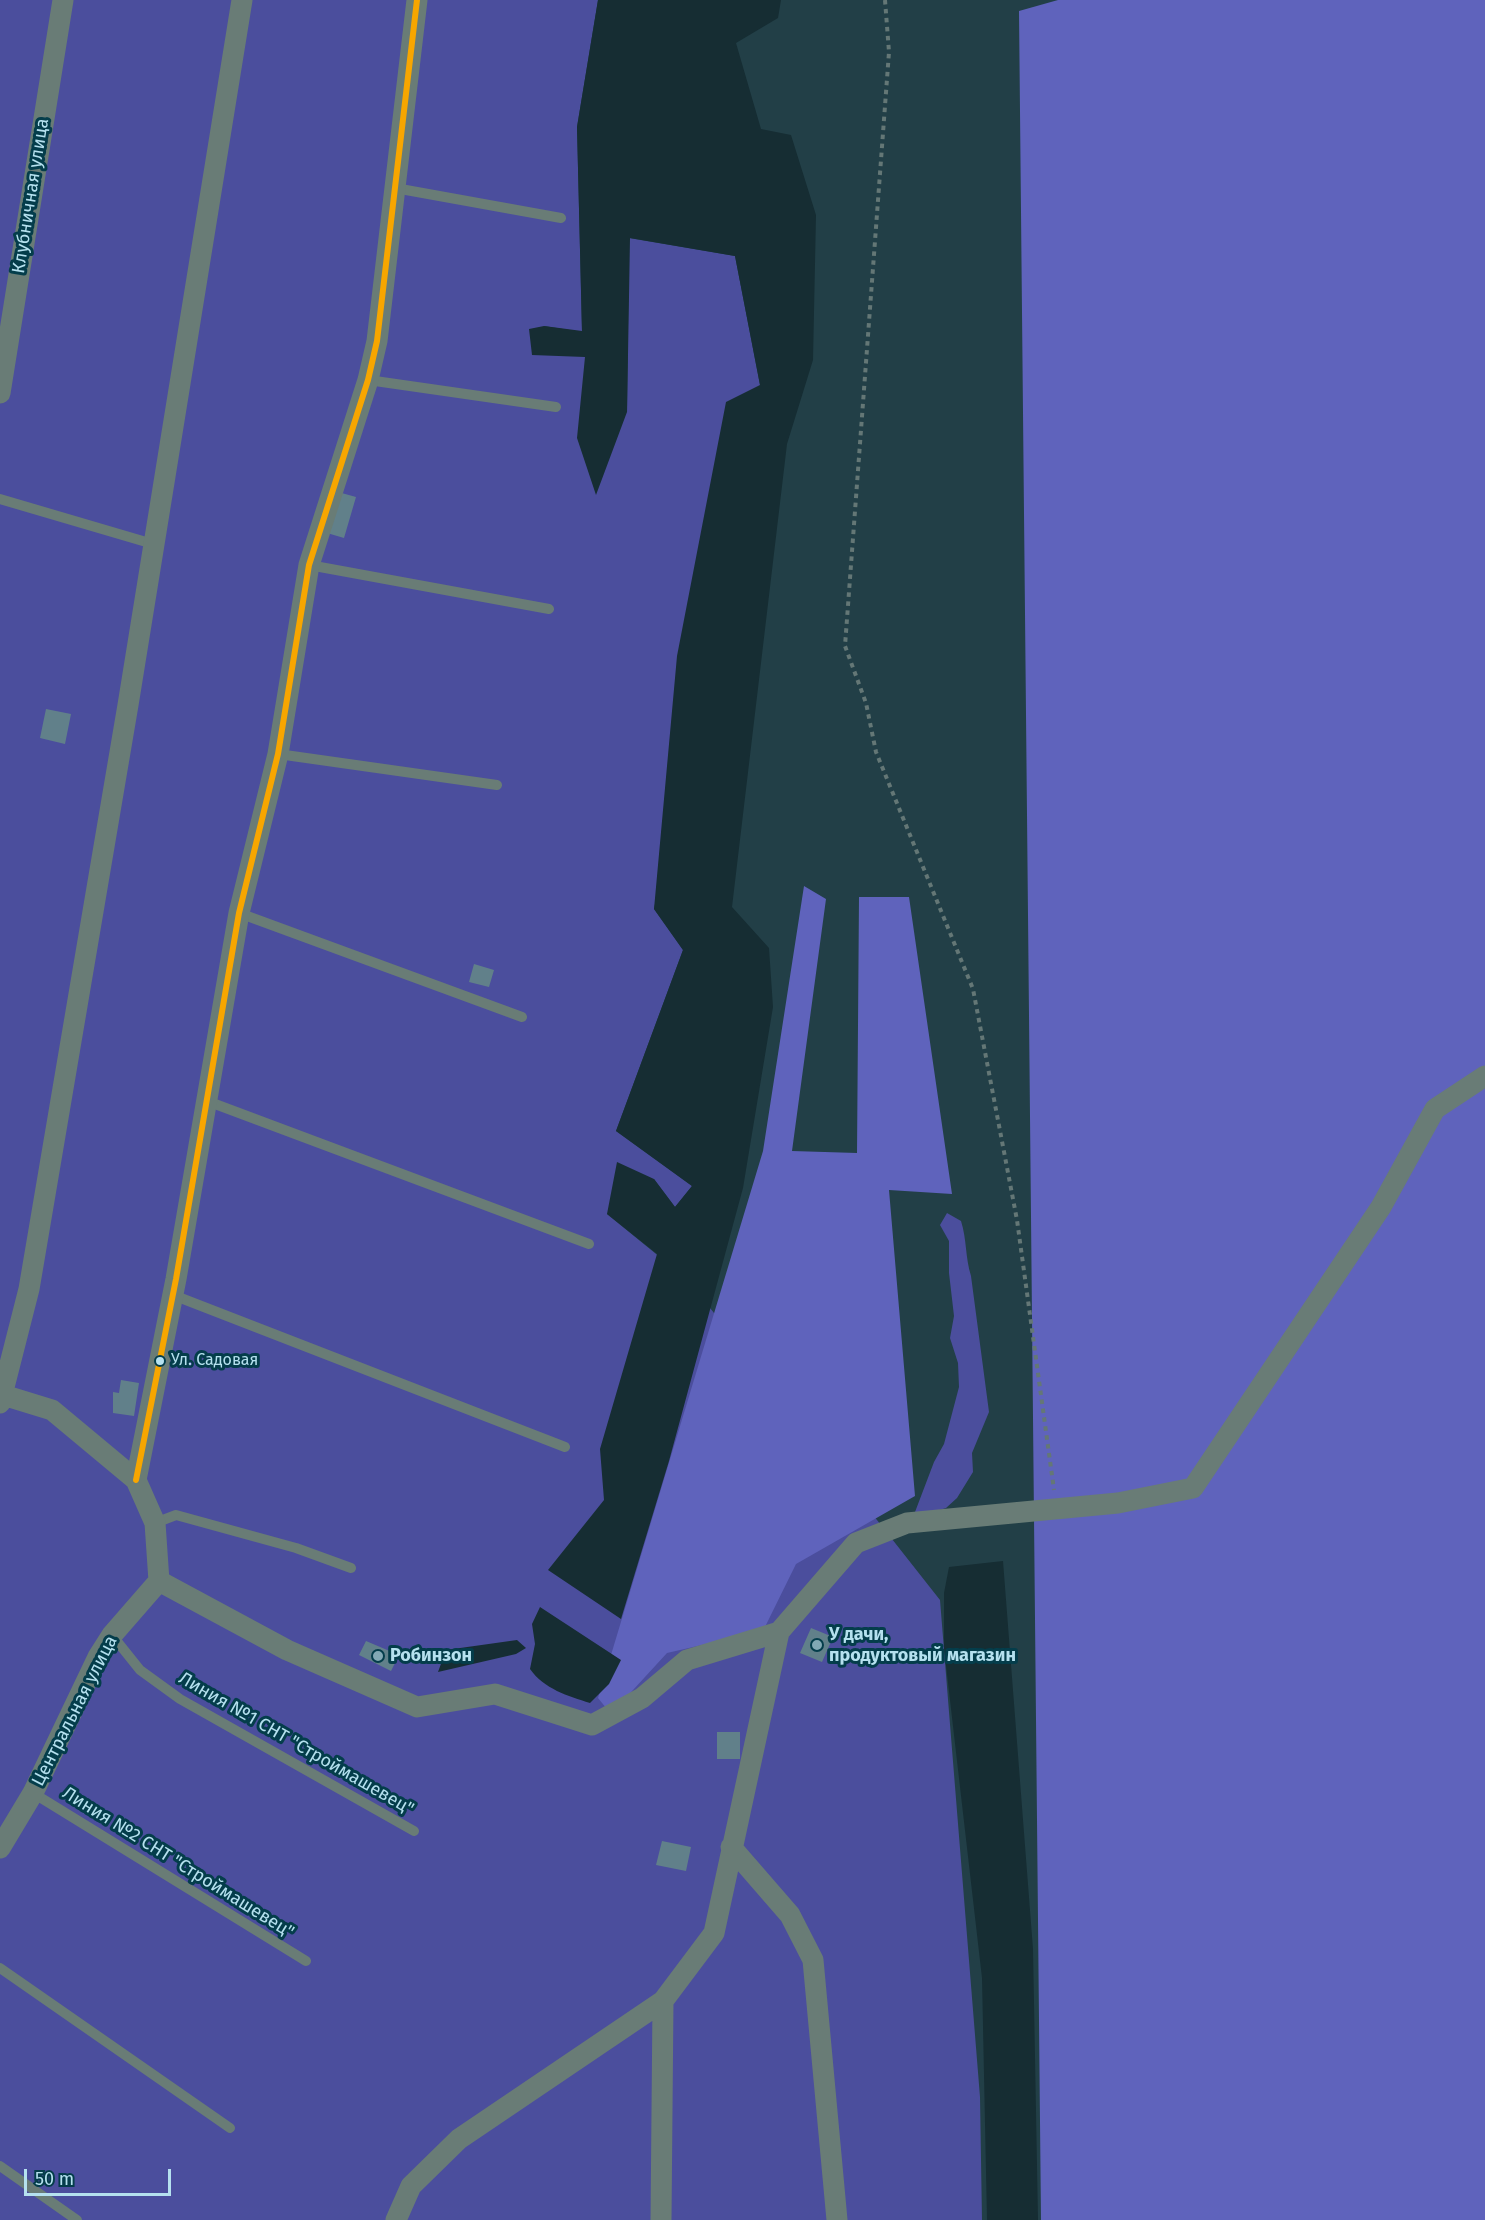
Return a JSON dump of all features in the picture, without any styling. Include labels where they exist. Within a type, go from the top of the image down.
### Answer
[{"type":"street","name":"Клубничная улица","points":[[0,393],[63,0]]},
{"type":"street","points":[[242,0],[31,1277],[1,1398],[52,1410],[136,1480],[155,1523],[159,1581],[287,1650],[417,1707],[495,1694],[592,1725],[642,1698],[687,1660],[779,1632]]},
{"type":"street","points":[[136,1480],[173,1295],[239,913],[278,754],[309,564],[368,380],[377,341],[417,0]]},
{"type":"street","points":[[396,2220],[411,2186],[459,2139],[663,2001],[714,1933],[730,1847],[779,1632],[856,1543],[907,1522],[1118,1503],[1193,1488],[1380,1207],[1435,1109],[1485,1076]]},
{"type":"street","name":"Центральная улица","points":[[0,1848],[33,1793],[98,1657],[112,1635],[159,1581]]},
{"type":"street","points":[[730,1847],[790,1915],[813,1960],[837,2220]]},
{"type":"street","points":[[661,2220],[663,2001]]},
{"type":"lane","points":[[395,188],[561,218]]},
{"type":"lane","points":[[368,380],[556,406]]},
{"type":"lane","points":[[0,499],[153,544]]},
{"type":"lane","points":[[309,564],[549,609]]},
{"type":"lane","points":[[278,754],[497,786]]},
{"type":"lane","points":[[239,913],[522,1017]]},
{"type":"lane","points":[[207,1101],[589,1244]]},
{"type":"lane","points":[[173,1295],[565,1448]]},
{"type":"lane","points":[[155,1523],[176,1515],[296,1548],[351,1568]]},
{"type":"lane","name":"Линия №1 СНТ \"Строймашевец\"","points":[[112,1635],[140,1670],[180,1700],[414,1831]]},
{"type":"lane","name":"Линия №2 СНТ \"Строймашевец\"","points":[[33,1793],[306,1961]]},
{"type":"lane","points":[[0,1968],[230,2128]]},
{"type":"lane","points":[[0,2166],[77,2220]]},
{"type":"path","points":[[885,0],[889,52],[845,646],[866,703],[876,752],[973,989],[1017,1220],[1057,1509]]},
{"type":"shaded area","points":[[0,0],[598,0],[577,127],[582,332],[544,326],[585,357],[627,412],[629,238],[735,256],[760,385],[654,909],[683,950],[616,1131],[692,1186],[675,1207],[654,1179],[607,1214],[688,1280],[940,1600],[980,2097],[982,2220],[0,2220]]},
{"type":"shaded area","points":[[1058,0],[1485,0],[1485,2220],[1041,2220],[1019,11]]},
{"type":"shaded area","points":[[804,886],[826,899],[792,1151],[857,1153],[859,897],[909,897],[952,1194],[889,1190],[915,1496],[796,1564],[763,1631],[667,1653],[611,1714],[598,1698],[763,1151]]},
{"type":"shaded area","points":[[947,1213],[961,1221],[963,1228],[989,1412],[972,1453],[973,1472],[957,1498],[946,1508],[930,1513],[915,1512],[934,1462],[944,1444],[959,1387],[958,1363],[950,1338],[954,1316],[949,1273],[949,1241],[940,1225]]},
{"type":"water","points":[[598,0],[781,0],[778,18],[736,43],[761,129],[791,135],[816,215],[813,360],[787,444],[732,907],[769,948],[773,1007],[743,1188],[669,1461],[621,1619],[548,1570],[604,1500],[600,1449],[657,1254],[607,1214],[617,1162],[654,1179],[675,1207],[692,1186],[616,1131],[683,950],[654,909],[677,656],[726,402],[760,385],[735,256],[630,238],[627,412],[596,495],[577,438],[585,357],[532,355],[529,329],[544,326],[582,331],[577,127]]},
{"type":"water","points":[[1003,1561],[1033,1949],[1038,2220],[987,2220],[982,1978],[944,1648],[944,1593],[949,1567]]},
{"type":"water","points":[[540,1607],[621,1660],[609,1684],[590,1703],[549,1687],[530,1669],[535,1644],[532,1624]]},
{"type":"water","points":[[517,1640],[526,1648],[516,1654],[438,1672],[446,1650]]},
{"type":"building","points":[[338,492],[356,497],[344,538],[327,533]]},
{"type":"building","points":[[46,709],[71,714],[65,744],[40,738]]},
{"type":"building","points":[[474,964],[494,970],[489,987],[469,982]]},
{"type":"building","points":[[121,1380],[139,1383],[134,1416],[113,1413],[113,1392],[119,1393]]},
{"type":"building","name":"У дачи, продуктовый магазин","points":[[811,1628],[833,1637],[822,1662],[800,1653]]},
{"type":"building","points":[[366,1641],[399,1655],[391,1671],[359,1655]]},
{"type":"building","points":[[717,1732],[740,1732],[740,1759],[717,1759]]},
{"type":"building","points":[[662,1841],[691,1847],[686,1871],[656,1865]]},
{"type":"transit line","points":[[136,1480],[176,1279],[239,913],[278,754],[309,565],[368,380],[377,341],[417,0]]},
{"type":"place","name":"Ул. Садовая","points":[[160,1361]]},
{"type":"place","name":"У дачи, продуктовый магазин","points":[[817,1645]]},
{"type":"place","name":"Робинзон","points":[[378,1656]]}]
